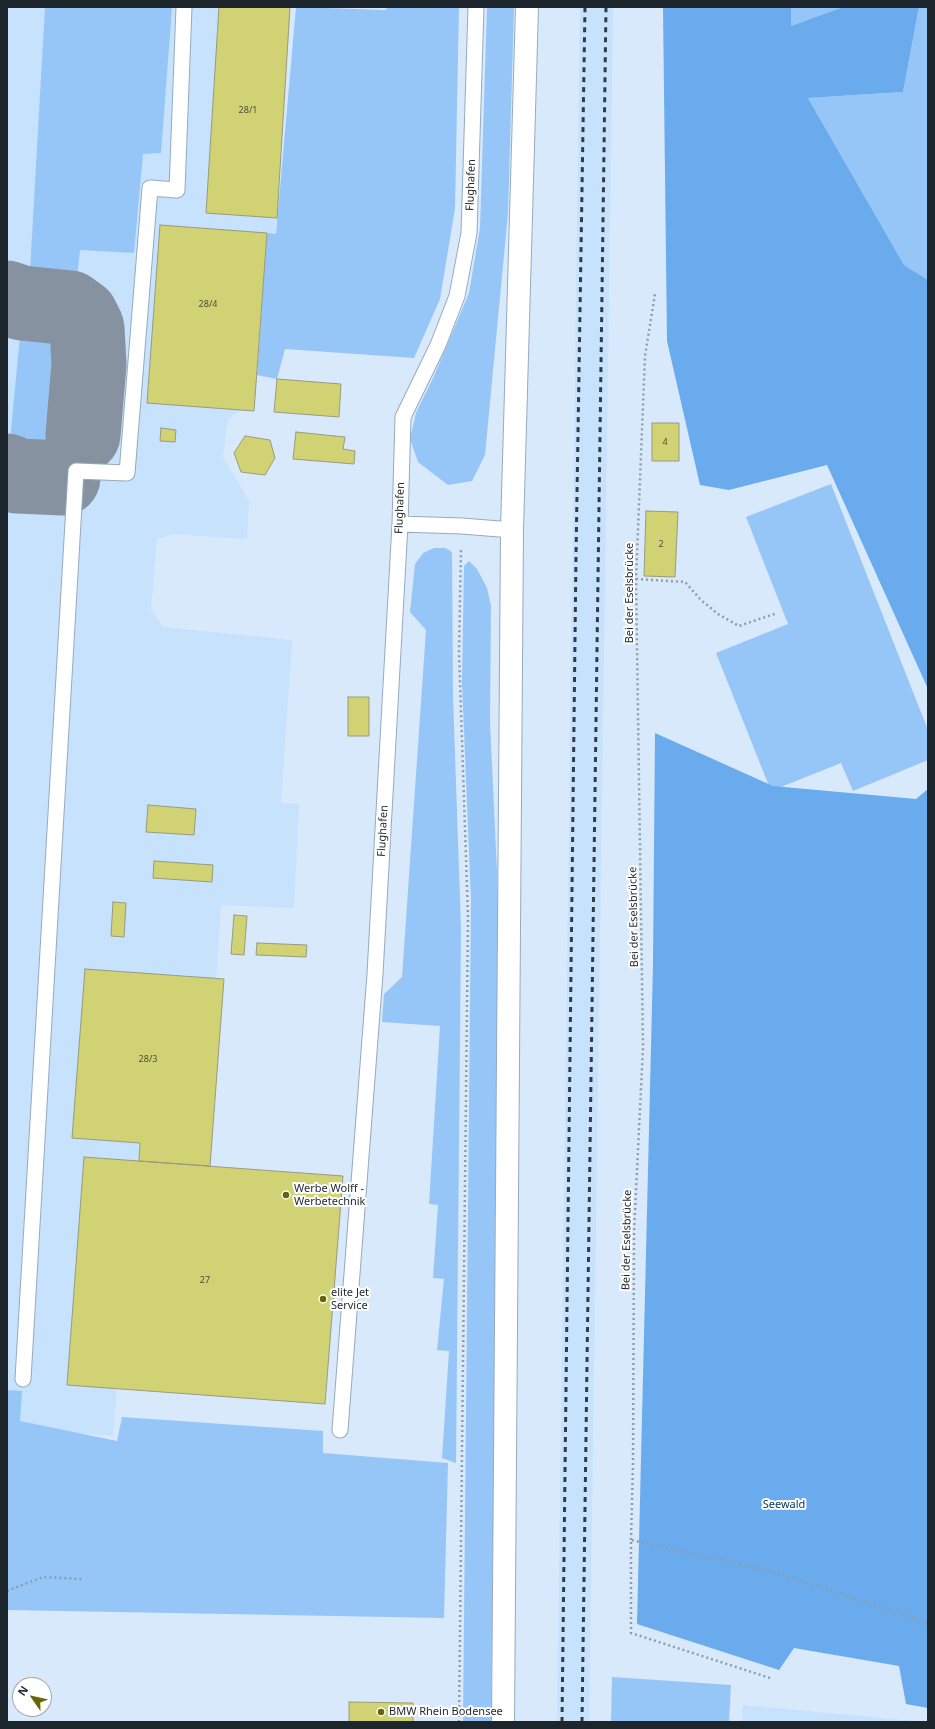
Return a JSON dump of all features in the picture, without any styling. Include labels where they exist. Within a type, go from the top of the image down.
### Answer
[{"type":"street","points":[[503,1722],[512,530],[527,7]]},
{"type":"lane","points":[[23,1379],[76,471],[127,473],[150,188],[177,190],[184,7]]},
{"type":"lane","name":"Flughafen","points":[[340,1430],[372,1021],[400,524],[403,417],[438,346],[457,296],[470,233],[476,7]]},
{"type":"lane","points":[[400,524],[462,526],[512,530]]},
{"type":"path","name":"Bei der Eselsbrücke","points":[[655,294],[646,356],[636,579],[643,1048],[634,1232],[631,1633],[770,1678]]},
{"type":"path","points":[[459,1722],[468,918],[459,652],[462,526]]},
{"type":"path","points":[[636,579],[685,582],[701,600],[718,614],[739,626],[777,613]]},
{"type":"path","points":[[631,1540],[770,1571],[928,1623]]},
{"type":"path","points":[[7,1591],[43,1577],[82,1579]]},
{"type":"shaded area","points":[[7,7],[290,7],[276,234],[267,234],[254,411],[240,410],[228,420],[223,457],[249,500],[247,539],[173,534],[157,539],[151,609],[163,627],[292,640],[281,803],[299,804],[294,908],[221,905],[216,978],[224,979],[210,1166],[117,1388],[113,1436],[7,1427]]},
{"type":"shaded area","points":[[45,7],[172,7],[161,153],[143,154],[134,253],[80,250],[77,278],[68,291],[47,290],[30,271]]},
{"type":"shaded area","points":[[296,7],[386,10],[387,7],[459,7],[455,208],[440,299],[414,358],[285,349],[277,379],[257,375],[267,233],[276,234]]},
{"type":"shaded area","points":[[487,7],[514,7],[508,213],[485,455],[472,481],[448,485],[418,462],[410,439],[416,413],[434,376],[469,293],[480,228]]},
{"type":"shaded area","points":[[580,7],[613,7],[589,1722],[557,1722]]},
{"type":"shaded area","points":[[791,7],[843,7],[791,26]]},
{"type":"shaded area","points":[[919,7],[928,7],[928,280],[904,265],[808,98],[903,92]]},
{"type":"shaded area","points":[[40,326],[61,328],[72,341],[61,470],[20,464],[9,451],[20,336]]},
{"type":"shaded area","points":[[831,484],[928,730],[928,760],[853,791],[841,763],[771,791],[716,653],[788,624],[746,517]]},
{"type":"shaded area","points":[[434,548],[445,548],[452,552],[453,696],[461,928],[456,1463],[442,1458],[449,1351],[437,1350],[444,1279],[433,1278],[438,1205],[429,1204],[440,1026],[382,1022],[384,994],[402,977],[426,630],[410,612],[415,564],[423,553]]},
{"type":"shaded area","points":[[469,561],[477,569],[487,588],[491,606],[490,722],[497,872],[499,961],[491,1722],[463,1722],[471,900],[462,683],[464,566]]},
{"type":"shaded area","points":[[7,1390],[22,1391],[20,1421],[117,1441],[122,1417],[323,1431],[323,1453],[448,1463],[444,1618],[7,1610]]},
{"type":"shaded area","points":[[612,1677],[731,1685],[729,1722],[611,1722]]},
{"type":"shaded area","points":[[743,1705],[926,1722],[742,1722]]},
{"type":"green space","points":[[663,7],[791,7],[791,26],[843,7],[919,7],[903,92],[808,98],[904,265],[928,280],[928,689],[827,465],[729,490],[700,485],[667,341]]},
{"type":"green space","name":"Seewald","points":[[655,733],[773,786],[916,799],[928,789],[928,1708],[906,1704],[899,1666],[794,1648],[779,1670],[637,1624],[653,964]]},
{"type":"building","points":[[219,7],[290,7],[277,218],[206,213]]},
{"type":"building","points":[[160,225],[267,233],[254,411],[147,403]]},
{"type":"building","points":[[277,379],[341,384],[339,417],[274,412]]},
{"type":"building","points":[[652,423],[679,423],[679,461],[652,461]]},
{"type":"building","points":[[161,428],[176,430],[175,442],[160,441]]},
{"type":"building","points":[[296,432],[345,437],[343,449],[355,451],[354,464],[293,459]]},
{"type":"building","points":[[245,436],[270,440],[275,458],[265,475],[241,472],[234,453]]},
{"type":"building","points":[[646,511],[678,512],[675,577],[644,576]]},
{"type":"building","points":[[348,697],[369,697],[369,736],[348,736]]},
{"type":"building","points":[[148,805],[196,809],[194,835],[146,832]]},
{"type":"building","points":[[154,861],[213,865],[212,882],[153,878]]},
{"type":"building","points":[[113,902],[126,903],[124,937],[111,936]]},
{"type":"building","points":[[234,915],[247,916],[244,955],[231,954]]},
{"type":"building","points":[[257,943],[307,945],[306,957],[256,955]]},
{"type":"building","points":[[85,969],[224,979],[210,1166],[139,1161],[140,1143],[72,1138]]},
{"type":"building","points":[[84,1157],[343,1176],[325,1404],[67,1385]]},
{"type":"building","name":"BMW Rhein Bodensee","points":[[349,1702],[413,1703],[413,1722],[349,1722]]},
{"type":"taxiway","points":[[7,298],[22,303],[70,308],[81,316],[87,328],[89,364],[83,435]]},
{"type":"taxiway","points":[[7,471],[18,476],[63,478]]},
{"type":"railway","points":[[562,1722],[576,556],[585,7]]},
{"type":"railway","points":[[582,1722],[606,7]]},
{"type":"place","name":"Werbe Wolff - Werbetechnik","points":[[286,1195]]},
{"type":"place","name":"elite Jet Service","points":[[323,1299]]},
{"type":"place","name":"BMW Rhein Bodensee","points":[[381,1712]]}]
